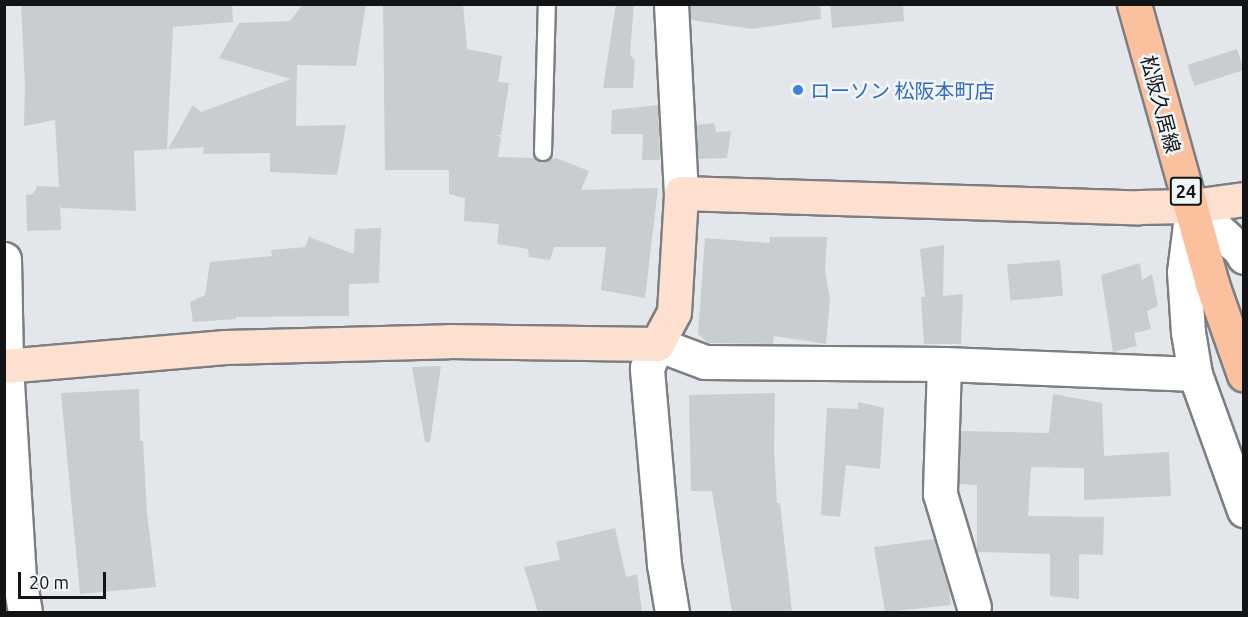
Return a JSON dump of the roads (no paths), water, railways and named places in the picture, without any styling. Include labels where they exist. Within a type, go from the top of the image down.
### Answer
[{"type":"main road","name":"松阪久居線","points":[[1134,4],[1212,284],[1244,375]]},
{"type":"street","points":[[671,4],[681,193],[674,312],[647,368],[664,564],[672,612]]},
{"type":"street","points":[[681,193],[1139,207],[1192,206],[1244,199]]},
{"type":"street","points":[[1192,206],[1240,250],[1244,257]]},
{"type":"street","points":[[1192,206],[1184,272],[1188,332],[1195,374],[1244,510]]},
{"type":"street","points":[[4,259],[12,579],[25,612]]},
{"type":"street","points":[[5,366],[225,347],[449,341],[657,344],[705,362],[944,364],[1195,374]]},
{"type":"street","points":[[944,364],[940,494],[974,607]]},
{"type":"lane","points":[[543,152],[547,4]]},
{"type":"place","name":"ローソン 松阪本町店","points":[[798,90]]}]
